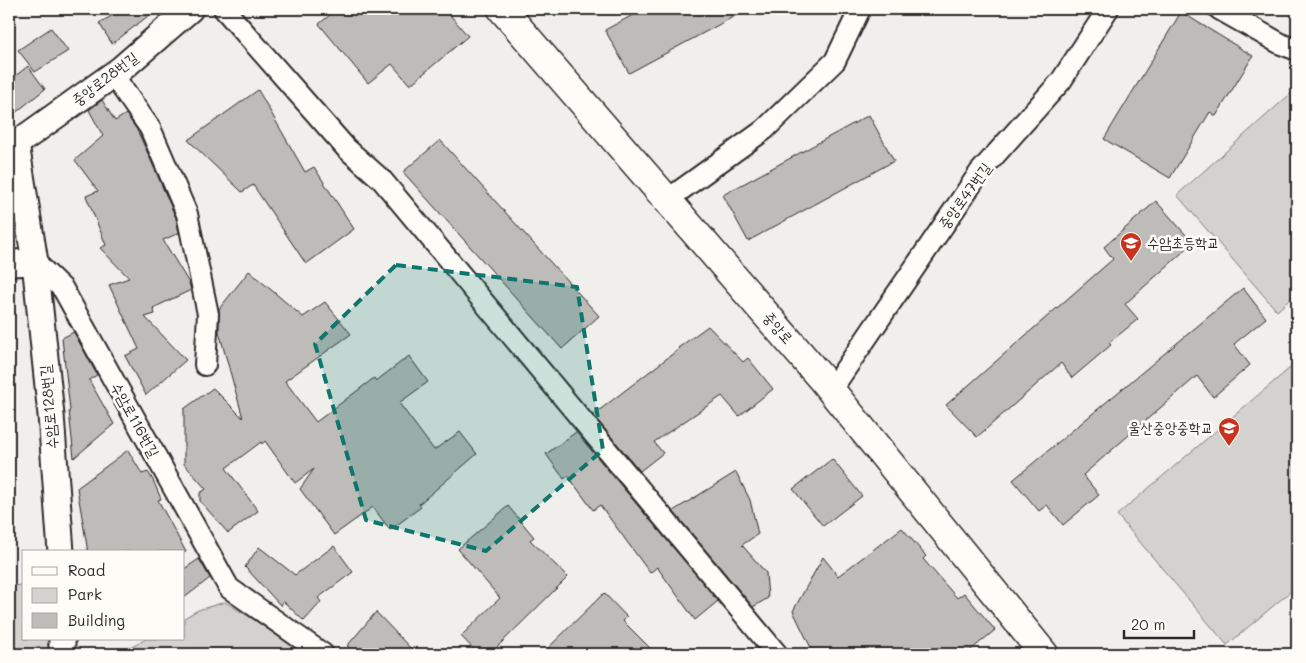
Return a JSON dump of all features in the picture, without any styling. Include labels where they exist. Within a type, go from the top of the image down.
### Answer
[{"type":"main road","name":"중앙로","points":[[502,9],[831,390],[1044,654]]},
{"type":"street","name":"중앙로28번길","points":[[12,146],[113,75],[190,9]]},
{"type":"street","points":[[224,9],[346,148],[382,180],[773,653]]},
{"type":"street","points":[[667,200],[764,130],[830,66],[835,61],[860,9]]},
{"type":"street","name":"중앙로47번길","points":[[831,390],[980,172],[1061,81],[1108,9]]},
{"type":"street","points":[[1219,9],[1281,44],[1297,50]]},
{"type":"street","points":[[113,75],[150,128],[187,214],[208,314],[205,365]]},
{"type":"street","points":[[9,263],[35,262],[12,146]]},
{"type":"street","name":"수암로128번길","points":[[35,262],[51,415],[61,550]]},
{"type":"street","name":"수암로116번길","points":[[35,262],[63,289],[228,588],[323,654]]},
{"type":"street","points":[[62,640],[62,654]]},
{"type":"highlighted area","points":[[396,265],[577,287],[603,450],[486,551],[366,520],[315,344]]},
{"type":"green space","points":[[1297,88],[1297,293],[1277,311],[1177,195]]},
{"type":"green space","points":[[1297,362],[1297,586],[1227,645],[1117,515]]},
{"type":"green space","points":[[22,585],[22,640],[47,640],[49,654],[9,654],[9,586]]},
{"type":"green space","points":[[225,602],[310,654],[122,654],[144,640],[185,640],[185,617],[198,610]]},
{"type":"building","points":[[124,9],[157,9],[112,44],[99,23]]},
{"type":"building","points":[[337,9],[445,9],[468,36],[410,85],[392,64],[368,83],[319,24]]},
{"type":"building","points":[[644,9],[748,9],[629,73],[605,30]]},
{"type":"building","points":[[1181,12],[1253,56],[1216,116],[1210,112],[1170,178],[1104,139]]},
{"type":"building","points":[[51,28],[68,51],[35,72],[18,50]]},
{"type":"building","points":[[28,66],[45,89],[9,118],[9,81]]},
{"type":"building","points":[[258,90],[305,172],[314,167],[354,229],[306,264],[253,185],[242,192],[188,140]]},
{"type":"building","points":[[102,100],[115,121],[126,114],[137,130],[176,218],[179,233],[163,240],[189,283],[191,290],[153,308],[155,314],[145,317],[186,360],[146,395],[125,356],[139,349],[109,285],[129,278],[100,248],[106,245],[86,196],[98,191],[75,160],[103,136],[89,110]]},
{"type":"building","points":[[869,115],[894,161],[748,241],[723,195]]},
{"type":"building","points":[[440,140],[599,316],[562,349],[403,172]]},
{"type":"building","points":[[1156,201],[1193,243],[1125,304],[1138,319],[1072,378],[1061,363],[977,437],[946,405],[1113,259],[1104,247]]},
{"type":"building","points":[[249,271],[303,317],[325,302],[351,334],[285,381],[316,422],[374,378],[376,381],[409,356],[428,382],[399,403],[434,450],[460,432],[477,454],[419,504],[421,507],[390,530],[373,507],[334,535],[300,489],[314,469],[295,483],[265,441],[226,468],[258,511],[228,533],[200,501],[200,493],[206,489],[184,464],[184,409],[213,388],[243,418],[219,332],[219,309]]},
{"type":"building","points":[[1243,288],[1266,318],[1234,344],[1250,365],[1213,397],[1197,376],[1083,475],[1099,495],[1063,525],[1047,505],[1039,511],[1013,480]]},
{"type":"building","points":[[708,326],[743,362],[748,358],[773,389],[739,416],[722,396],[654,442],[663,453],[640,471],[593,415]]},
{"type":"building","points":[[74,332],[97,375],[89,380],[114,424],[74,458],[62,338]]},
{"type":"building","points":[[576,432],[718,601],[695,620],[657,567],[650,573],[600,505],[593,510],[568,476],[564,479],[546,454]]},
{"type":"building","points":[[128,450],[142,474],[148,472],[153,480],[161,499],[158,500],[185,550],[88,550],[77,488]]},
{"type":"building","points":[[832,459],[862,496],[823,526],[793,489]]},
{"type":"building","points":[[736,472],[750,500],[758,534],[742,545],[766,573],[768,598],[753,607],[673,511]]},
{"type":"building","points":[[508,506],[534,537],[530,540],[568,577],[490,654],[478,654],[461,636],[500,598],[458,549]]},
{"type":"building","points":[[902,528],[926,556],[923,559],[957,598],[964,593],[995,630],[966,654],[814,654],[793,611],[823,557],[838,576]]},
{"type":"building","points":[[334,546],[353,572],[318,598],[321,602],[304,621],[283,601],[281,606],[245,567],[259,547],[295,575]]},
{"type":"building","points":[[199,559],[210,578],[185,597],[185,568]]},
{"type":"building","points":[[604,593],[627,617],[623,621],[656,654],[542,654]]},
{"type":"building","points":[[376,612],[416,654],[358,654],[347,646]]},
{"type":"place","name":"수암초등학교","points":[[1131,262]]},
{"type":"place","name":"울산중앙중학교","points":[[1229,447]]}]
